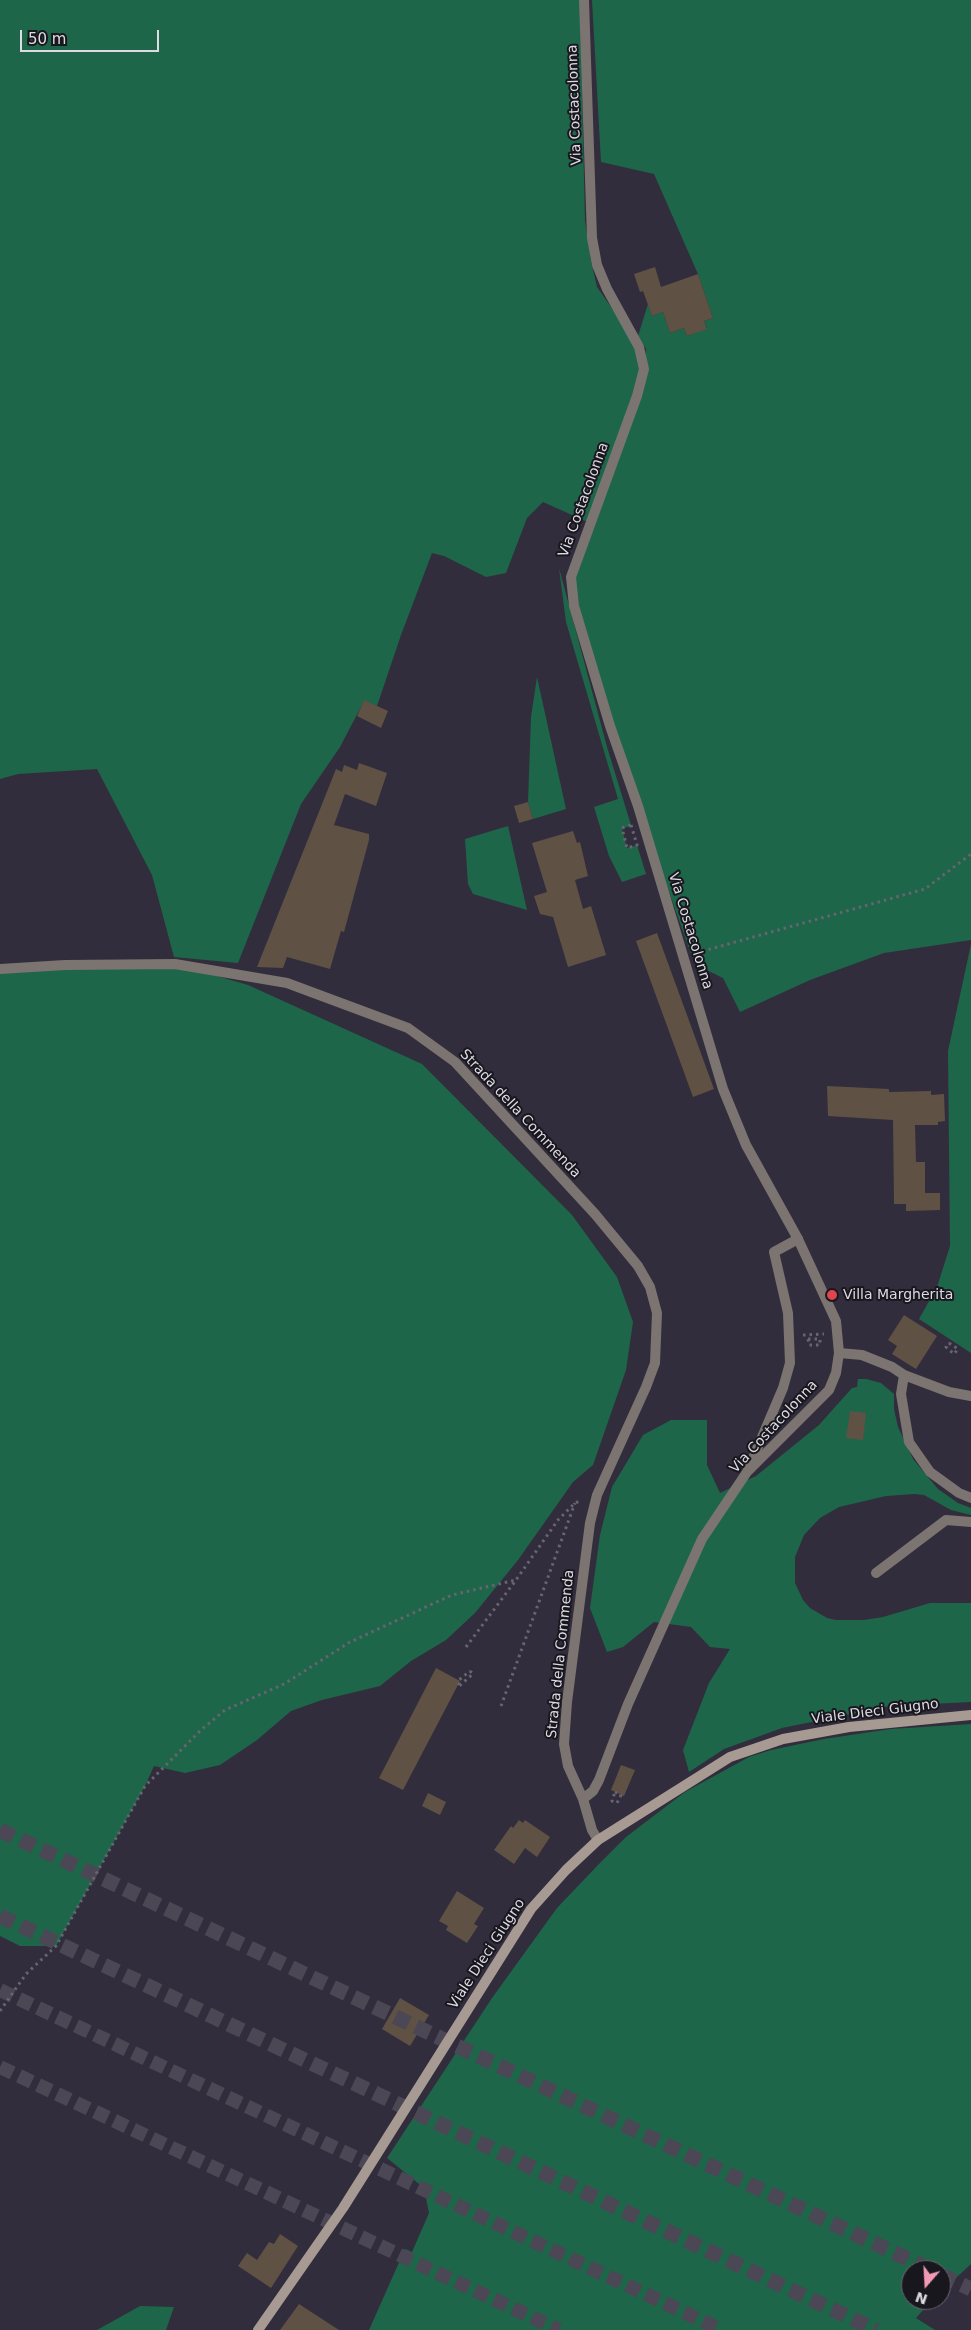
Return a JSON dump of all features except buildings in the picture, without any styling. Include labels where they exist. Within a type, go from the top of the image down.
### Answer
[{"type":"main road","name":"Viale Dieci Giugno","points":[[258,2330],[342,2208],[531,1909],[566,1870],[598,1840],[730,1757],[783,1739],[848,1727],[971,1715]]},
{"type":"street","name":"Via Costacolonna","points":[[583,1800],[593,1791],[599,1780],[628,1704],[702,1539],[747,1472],[829,1390],[836,1373],[839,1353],[836,1321],[798,1239],[746,1144],[723,1089],[638,806],[610,726],[574,606],[571,577],[637,396],[644,369],[639,347],[607,289],[597,265],[592,238],[584,0]]},
{"type":"street","name":"Strada della Commenda","points":[[0,969],[65,964],[175,964],[287,983],[408,1028],[454,1062],[595,1214],[638,1266],[650,1287],[658,1314],[655,1363],[597,1495],[590,1523],[564,1744],[568,1766],[583,1800],[592,1830],[598,1840]]},
{"type":"street","points":[[747,1472],[783,1388],[790,1363],[788,1313],[774,1252],[798,1239]]},
{"type":"street","points":[[839,1353],[862,1355],[892,1367],[904,1375],[949,1392],[971,1396]]},
{"type":"street","points":[[904,1375],[901,1394],[909,1442],[930,1472],[959,1493],[971,1498]]},
{"type":"street","points":[[876,1573],[946,1520],[971,1522]]},
{"type":"path","points":[[631,825],[637,845],[627,848],[622,828],[631,825]]},
{"type":"path","points":[[683,957],[925,889],[971,854]]},
{"type":"path","points":[[808,1335],[817,1334]]},
{"type":"path","points":[[466,1647],[558,1520],[575,1503],[597,1495]]},
{"type":"path","name":"Strada della Commenda","points":[[501,1706],[575,1503]]},
{"type":"path","points":[[0,2010],[26,1974],[56,1946],[145,1786],[200,1730],[225,1710],[284,1684],[350,1642],[452,1595],[516,1580]]},
{"type":"path","points":[[470,1671],[473,1674],[463,1682],[458,1687],[460,1681],[458,1680],[470,1671]]},
{"type":"green space","points":[[0,0],[580,0],[585,221],[591,261],[597,287],[639,347],[645,367],[646,349],[638,336],[648,304],[652,316],[663,312],[670,333],[684,328],[687,336],[707,328],[704,321],[713,318],[698,274],[654,174],[601,162],[592,0],[971,0],[971,940],[884,953],[810,980],[740,1012],[723,978],[696,965],[610,726],[571,577],[590,523],[543,502],[527,518],[506,573],[486,577],[444,556],[432,553],[377,706],[364,701],[340,747],[301,804],[238,963],[174,957],[152,875],[97,769],[18,774],[0,779]]},
{"type":"green space","points":[[559,568],[607,747],[631,825],[622,829],[627,848],[637,845],[646,874],[622,882],[609,856],[594,807],[618,799],[566,622]]},
{"type":"green space","points":[[537,677],[566,809],[533,819],[528,802],[531,717]]},
{"type":"green space","points":[[508,826],[527,910],[473,894],[468,884],[465,839]]},
{"type":"green space","points":[[971,944],[971,1353],[919,1319],[937,1287],[950,1246],[948,1051]]},
{"type":"green space","points":[[175,964],[248,985],[422,1064],[572,1215],[617,1277],[633,1322],[626,1370],[593,1465],[573,1482],[518,1560],[475,1613],[446,1640],[411,1661],[380,1686],[322,1700],[291,1711],[257,1740],[220,1765],[185,1773],[154,1766],[145,1786],[56,1946],[20,1946],[0,1936],[0,969]]},
{"type":"green space","points":[[858,1379],[881,1383],[894,1394],[894,1409],[898,1427],[913,1459],[938,1489],[958,1503],[971,1508],[971,1515],[951,1510],[924,1495],[914,1494],[886,1496],[839,1507],[820,1518],[804,1535],[795,1557],[795,1583],[803,1600],[810,1608],[827,1618],[836,1620],[864,1620],[883,1617],[930,1603],[971,1603],[971,1702],[890,1706],[782,1728],[724,1749],[689,1772],[683,1750],[709,1683],[730,1649],[710,1647],[691,1627],[654,1622],[623,1647],[607,1652],[590,1608],[600,1535],[612,1487],[643,1435],[671,1420],[707,1420],[707,1465],[720,1493],[756,1476],[819,1425],[852,1388],[857,1387]]},
{"type":"green space","points":[[971,1724],[971,2264],[951,2283],[951,2260],[901,2260],[901,2310],[923,2310],[916,2318],[935,2330],[369,2330],[405,2249],[412,2252],[429,2213],[424,2188],[387,2158],[492,1998],[557,1908],[626,1837],[685,1792],[749,1757],[771,1750],[824,1739],[891,1729]]},
{"type":"green space","points":[[140,2306],[174,2307],[166,2330],[97,2330]]},
{"type":"tunnel","points":[[0,1830],[910,2260]]},
{"type":"tunnel","points":[[0,1916],[876,2330]]},
{"type":"tunnel","points":[[0,1990],[722,2330]]},
{"type":"tunnel","points":[[0,2067],[559,2330]]},
{"type":"tunnel","points":[[951,2280],[971,2289]]},
{"type":"place","name":"Villa Margherita","points":[[832,1295]]}]
